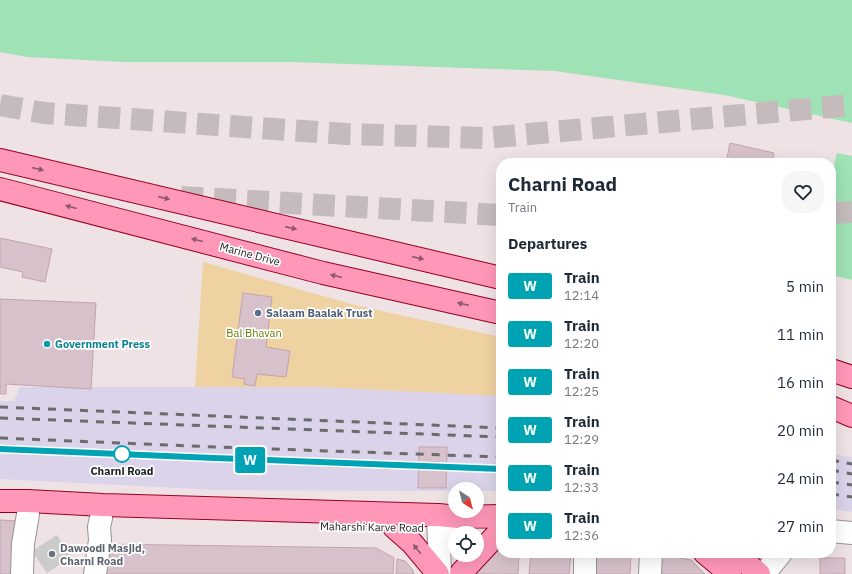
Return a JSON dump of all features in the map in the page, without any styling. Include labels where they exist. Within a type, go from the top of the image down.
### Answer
[{"type":"main road","points":[[0,160],[496,277]]},
{"type":"main road","name":"Marine Drive","points":[[0,189],[323,273],[496,312]]},
{"type":"main road","points":[[836,372],[852,377]]},
{"type":"main road","points":[[836,409],[852,416]]},
{"type":"main road","name":"Maharshi Karve Road","points":[[0,501],[28,501],[438,522]]},
{"type":"main road","name":"Maharshi Karve Road","points":[[0,514],[394,527],[438,522]]},
{"type":"main road","points":[[464,526],[496,517]]},
{"type":"main road","points":[[438,522],[456,526]]},
{"type":"main road","points":[[394,527],[412,543],[452,570],[496,534]]},
{"type":"main road","points":[[484,529],[496,530]]},
{"type":"main road","points":[[711,558],[730,574]]},
{"type":"main road","points":[[741,558],[759,574]]},
{"type":"street","points":[[22,574],[23,544],[28,514]]},
{"type":"street","points":[[95,574],[100,540],[99,527],[101,518]]},
{"type":"street","points":[[438,522],[452,570]]},
{"type":"street","points":[[836,531],[852,533]]},
{"type":"street","points":[[584,574],[585,558]]},
{"type":"street","points":[[650,574],[651,558]]},
{"type":"street","points":[[764,574],[777,558]]},
{"type":"shaded area","points":[[0,0],[852,0],[852,123],[724,95],[555,71],[291,62],[123,62],[27,57],[0,52]]},
{"type":"shaded area","points":[[837,153],[852,156],[852,280],[836,276]]},
{"type":"shaded area","points":[[20,387],[320,387],[496,395],[496,491],[484,491],[484,482],[448,482],[448,491],[217,490],[0,479],[0,401],[14,401]]},
{"type":"shaded area","points":[[836,454],[852,458],[852,512],[836,510]]},
{"type":"shaded area","name":"Dawoodi Masjid, Charni Road","points":[[57,535],[71,557],[47,573],[32,551]]},
{"type":"green space","name":"Bal Bhavan","points":[[203,262],[359,306],[496,336],[496,396],[320,387],[195,387]]},
{"type":"building","points":[[730,143],[774,153],[773,158],[727,158]]},
{"type":"building","points":[[0,238],[52,249],[45,282],[22,277],[23,272],[0,267]]},
{"type":"building","points":[[243,293],[272,297],[266,347],[290,351],[286,377],[257,374],[255,386],[244,384],[245,379],[232,377]]},
{"type":"building","name":"Government Press","points":[[0,299],[96,303],[91,389],[6,384],[6,394],[0,394]]},
{"type":"building","points":[[419,447],[447,447],[446,488],[418,488]]},
{"type":"building","points":[[0,520],[18,521],[12,574],[0,574]]},
{"type":"building","points":[[101,544],[376,548],[394,558],[393,574],[99,574]]},
{"type":"building","points":[[496,550],[496,558],[519,558],[518,574],[475,574],[481,562],[484,562],[484,559]]},
{"type":"building","points":[[531,558],[571,558],[569,574],[529,574]]},
{"type":"building","points":[[589,558],[631,558],[630,574],[588,574]]},
{"type":"building","points":[[659,558],[680,558],[691,560],[705,574],[657,574]]},
{"type":"building","points":[[820,558],[845,558],[845,574],[820,574]]},
{"type":"building","points":[[397,559],[405,561],[412,569],[414,574],[396,574]]},
{"type":"tunnel","points":[[0,105],[44,113],[346,134],[485,138],[852,105]]},
{"type":"tunnel","points":[[181,197],[496,215]]},
{"type":"tunnel","points":[[836,213],[852,212]]},
{"type":"railway","points":[[0,407],[496,428]]},
{"type":"railway","points":[[0,418],[496,437]]},
{"type":"railway","points":[[0,438],[496,457]]},
{"type":"railway","points":[[0,449],[215,459],[496,469]]},
{"type":"railway","points":[[836,461],[852,464]]},
{"type":"railway","points":[[836,471],[852,474]]},
{"type":"railway","points":[[836,483],[852,485]]},
{"type":"railway","points":[[836,495],[852,497]]},
{"type":"train","name":"W","points":[[0,449],[496,469]]},
{"type":"place","name":"Salaam Baalak Trust","points":[[258,313]]},
{"type":"place","name":"Government Press","points":[[47,344]]},
{"type":"place","name":"Charni Road","points":[[122,454]]},
{"type":"place","name":"Dawoodi Masjid, Charni Road","points":[[52,554]]}]
